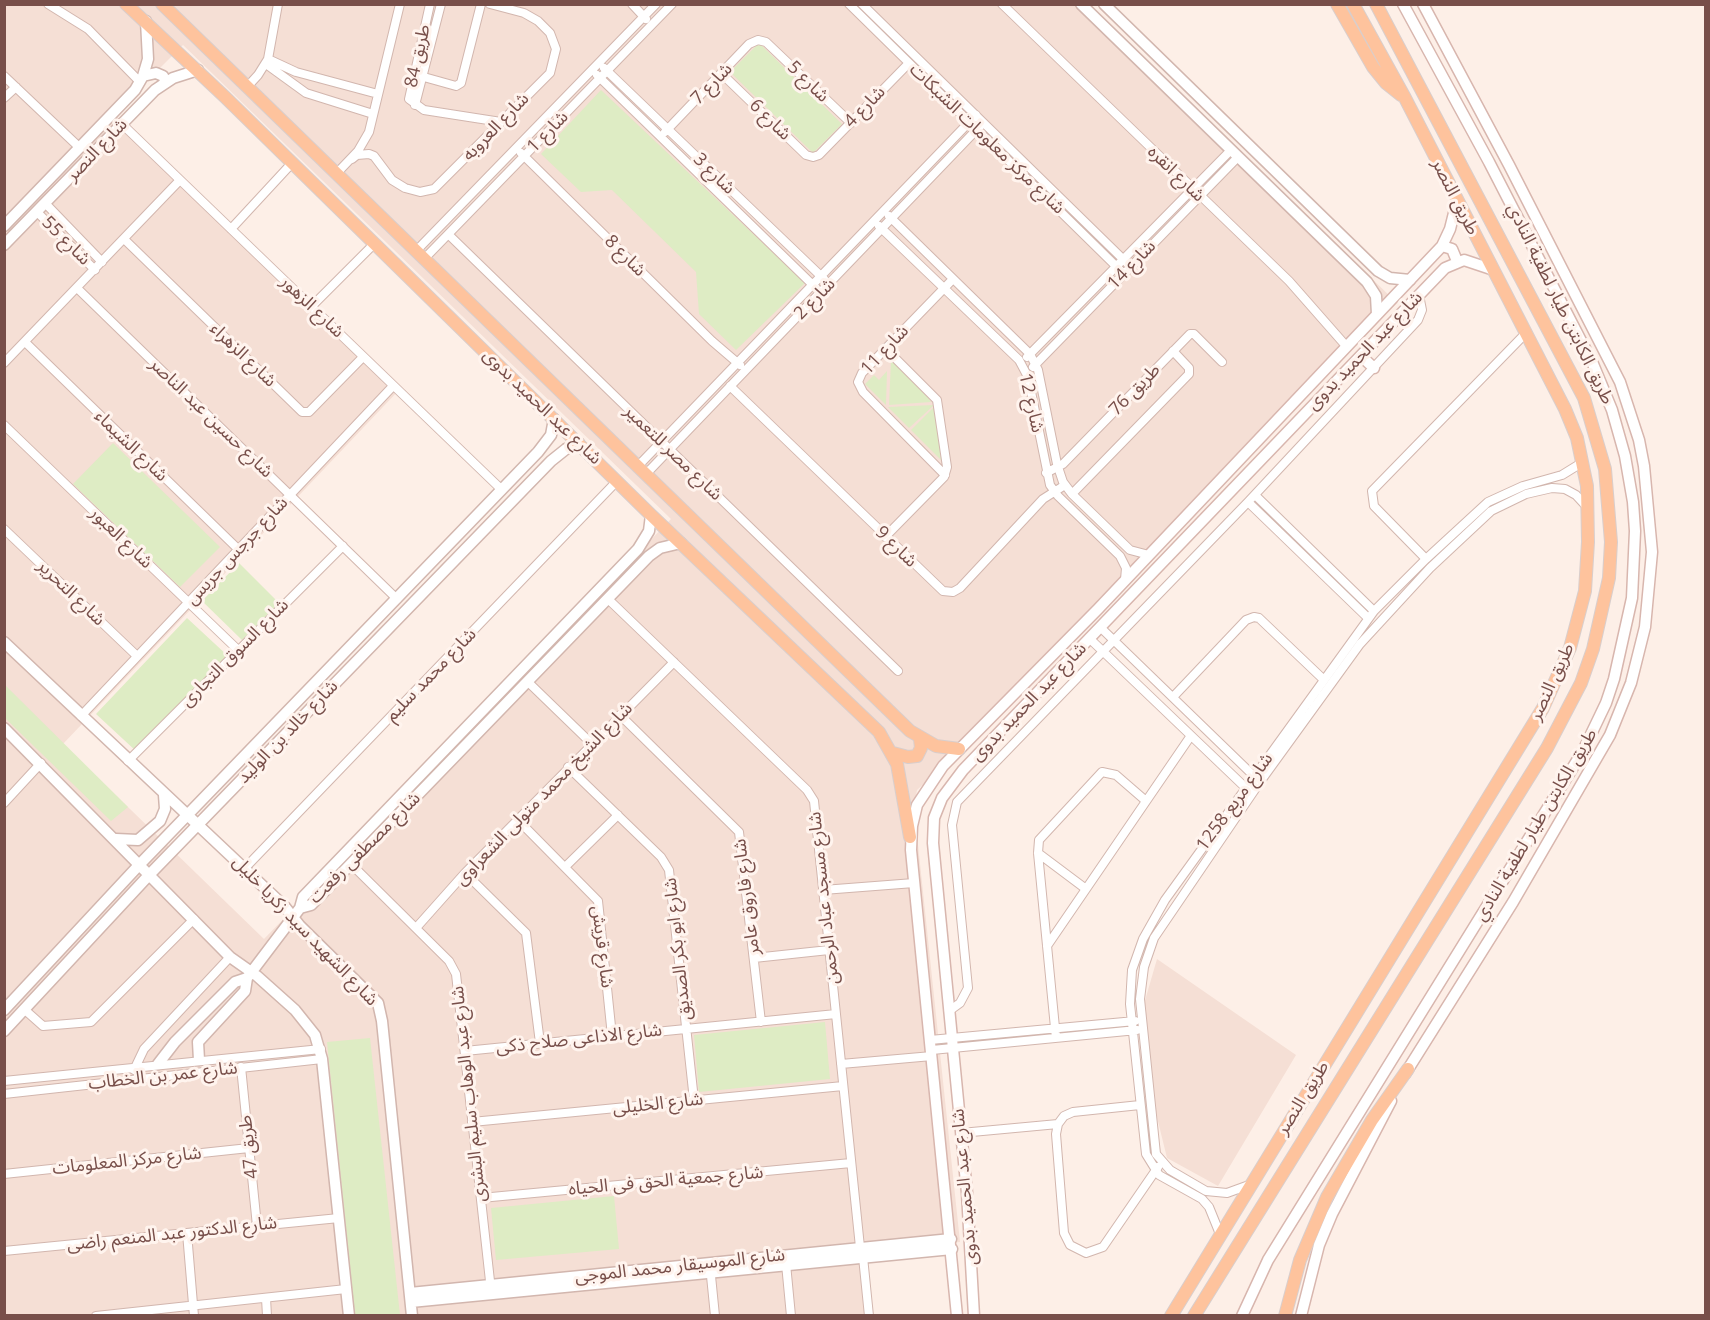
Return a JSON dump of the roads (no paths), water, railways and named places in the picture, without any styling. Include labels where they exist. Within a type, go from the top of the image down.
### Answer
[{"type":"main road","name":"شارع عبد الحميد بدوى","points":[[126,4],[293,162],[651,515],[870,723],[893,753],[903,786],[910,837]]},
{"type":"main road","name":"شارع عبد الحميد بدوى","points":[[162,4],[920,739],[936,746],[959,749]]},
{"type":"main road","points":[[1337,4],[1378,76],[1405,98]]},
{"type":"main road","name":"طريق النصر","points":[[1171,1316],[1249,1185],[1543,708],[1570,648],[1585,591],[1588,508],[1583,462],[1565,409],[1405,98],[1353,4]]},
{"type":"main road","name":"طريق النصر","points":[[1194,1316],[1547,748],[1584,675],[1603,614],[1609,578],[1611,542],[1605,469],[1584,398],[1376,4]]},
{"type":"main road","points":[[893,753],[908,757],[917,756],[920,751],[920,739]]},
{"type":"main road","points":[[1285,1316],[1300,1260],[1327,1197],[1372,1120],[1408,1069]]},
{"type":"street","points":[[48,4],[88,28],[142,79]]},
{"type":"street","points":[[247,87],[267,62],[278,4]]},
{"type":"street","points":[[336,174],[352,159],[366,139],[400,4]]},
{"type":"street","name":"طريق 84","points":[[430,4],[409,99],[416,105],[434,112],[501,122]]},
{"type":"street","name":"طريق 84","points":[[416,105],[441,4]]},
{"type":"street","points":[[413,74],[456,86],[461,83],[481,4]]},
{"type":"street","name":"شارع العروبه","points":[[352,159],[357,155],[374,156],[387,174],[399,185],[412,191],[427,191],[441,185],[550,73],[556,49],[550,33],[538,21],[524,13],[490,4]]},
{"type":"street","points":[[632,4],[652,25]]},
{"type":"street","name":"شارع 1","points":[[420,255],[449,235],[672,4]]},
{"type":"street","name":"شارع مركز معلومات الشبكات","points":[[849,4],[909,63],[973,119]]},
{"type":"street","name":"شارع مركز معلومات الشبكات","points":[[862,4],[1124,274]]},
{"type":"street","name":"شارع انقره","points":[[1002,4],[1199,197],[1289,281],[1347,347]]},
{"type":"street","points":[[1081,4],[1372,288],[1378,300],[1377,314]]},
{"type":"street","points":[[1104,4],[1383,274],[1410,280]]},
{"type":"street","name":"طريق الكابتن طيار لطفية النادي","points":[[1242,1316],[1268,1260],[1583,752],[1600,718],[1614,679],[1632,598],[1635,531],[1633,502],[1620,434],[1606,394],[1489,162],[1403,4]]},
{"type":"street","name":"طريق الكابتن طيار لطفية النادي","points":[[1301,1316],[1313,1266],[1332,1214],[1408,1069],[1513,902],[1610,735],[1631,682],[1643,636],[1652,552],[1644,466],[1639,440],[1620,382],[1515,176],[1423,4]]},
{"type":"street","points":[[652,6],[660,17]]},
{"type":"street","name":"شارع 1","points":[[420,255],[516,149],[652,6]]},
{"type":"street","points":[[142,79],[149,50],[146,21]]},
{"type":"street","name":"شارع 7","points":[[661,136],[752,42],[760,40],[766,42]]},
{"type":"street","name":"شارع 5","points":[[766,42],[851,123]]},
{"type":"street","points":[[267,62],[378,94]]},
{"type":"street","points":[[267,62],[306,93],[373,114]]},
{"type":"street","name":"شارع 4","points":[[822,152],[909,63]]},
{"type":"street","name":"شارع 3","points":[[596,67],[661,136],[820,292]]},
{"type":"street","name":"شارع النصر","points":[[4,245],[166,82],[198,70]]},
{"type":"street","points":[[142,79],[156,73],[163,76],[166,82]]},
{"type":"street","name":"شارع 6","points":[[722,73],[806,155],[816,157],[822,152]]},
{"type":"street","name":"شارع 3","points":[[604,75],[668,129],[829,284]]},
{"type":"street","points":[[4,76],[80,148]]},
{"type":"street","name":"شارع النصر","points":[[4,226],[80,148],[142,79]]},
{"type":"street","points":[[4,98],[16,87]]},
{"type":"street","name":"شارع 2","points":[[641,470],[661,442],[736,362],[973,119]]},
{"type":"street","name":"شارع الزهور","points":[[122,124],[502,490]]},
{"type":"street","name":"شارع مركز معلومات الشبكات","points":[[980,126],[1131,267]]},
{"type":"street","name":"شارع 2","points":[[641,470],[669,449],[980,126]]},
{"type":"street","name":"شارع 8","points":[[516,149],[707,337],[745,370]]},
{"type":"street","name":"شارع 14","points":[[1021,363],[1192,190],[1235,154]]},
{"type":"street","name":"شارع 14","points":[[1026,374],[1199,197],[1235,154]]},
{"type":"street","points":[[231,230],[293,162]]},
{"type":"street","points":[[4,363],[180,180]]},
{"type":"street","name":"شارع عبد الحميد بدوى","points":[[957,1316],[910,837],[914,815],[922,795],[935,775],[959,749],[1125,580],[1442,246],[1450,229],[1457,201]]},
{"type":"street","name":"شارع 55","points":[[45,203],[102,262]]},
{"type":"street","name":"شارع 12","points":[[884,211],[1030,354],[1036,364],[1058,468],[1065,485],[1130,550],[1149,555]]},
{"type":"street","name":"شارع 55","points":[[37,212],[95,270]]},
{"type":"street","name":"شارع 12","points":[[875,221],[1021,363],[1026,374],[1046,473],[1054,491],[1120,556],[1126,567],[1125,580]]},
{"type":"street","name":"شارع مصر للتعمير","points":[[449,235],[898,671]]},
{"type":"street","name":"شارع الزهراء","points":[[124,238],[302,412],[309,412],[363,357]]},
{"type":"street","points":[[311,307],[375,243]]},
{"type":"street","points":[[1442,246],[1454,251],[1457,261],[1473,261],[1491,269]]},
{"type":"street","name":"شارع عبد الحميد بدوى","points":[[974,1316],[961,1133],[933,843],[933,826],[942,798],[963,770],[1089,638],[1445,268],[1457,261]]},
{"type":"street","points":[[1372,288],[1380,283],[1383,274]]},
{"type":"street","name":"شارع 11","points":[[945,475],[859,387],[860,375],[953,279]]},
{"type":"street","name":"شارع حسين عبد الناصر","points":[[77,288],[397,599]]},
{"type":"street","points":[[949,1011],[960,1003],[968,988],[952,825],[955,807],[1255,495],[1418,320],[1422,310],[1419,295]]},
{"type":"street","points":[[1426,559],[1374,506],[1372,491],[1526,333]]},
{"type":"street","name":"طريق 76","points":[[1046,473],[1058,468],[1073,454],[1173,351],[1193,334],[1221,362]]},
{"type":"street","name":"شارع الشيماء","points":[[25,342],[238,549]]},
{"type":"street","points":[[885,348],[937,400],[947,467],[945,475],[885,537]]},
{"type":"street","points":[[1072,494],[1189,374],[1189,369],[1173,351]]},
{"type":"street","points":[[1361,356],[1374,368]]},
{"type":"street","name":"شارع جرجس جريس","points":[[81,716],[393,386]]},
{"type":"street","name":"شارع 9","points":[[730,386],[937,588],[953,592],[963,585],[1054,491],[1065,485]]},
{"type":"street","name":"شارع خالد بن الوليد","points":[[4,1010],[140,864],[548,441],[554,419]]},
{"type":"street","name":"شارع العبور","points":[[4,425],[238,650]]},
{"type":"street","points":[[548,441],[561,452]]},
{"type":"street","name":"شارع خالد بن الوليد","points":[[4,1031],[150,874],[561,452],[579,443]]},
{"type":"street","points":[[1053,447],[1073,454]]},
{"type":"street","name":"شارع مربع 1258","points":[[1257,779],[1371,615],[1426,559],[1488,502],[1523,486],[1563,475],[1583,462]]},
{"type":"street","name":"شارع محمد سليم","points":[[244,868],[617,481]]},
{"type":"street","name":"شارع مربع 1258","points":[[1161,1162],[1153,1144],[1142,1025],[1141,987],[1146,957],[1154,938],[1249,791],[1323,679],[1491,511],[1520,496],[1552,488],[1571,492],[1588,508]]},
{"type":"street","points":[[1255,495],[1371,615]]},
{"type":"street","points":[[1248,502],[1371,615]]},
{"type":"street","name":"شارع مصطفى رفعت","points":[[297,913],[303,897],[643,543],[649,531],[651,515]]},
{"type":"street","name":"شارع التحرير","points":[[4,529],[137,656]]},
{"type":"street","points":[[643,543],[650,544],[654,552]]},
{"type":"street","name":"شارع مصطفى رفعت","points":[[297,913],[311,905],[654,552],[666,545],[681,543]]},
{"type":"street","name":"شارع السوق التجارى","points":[[128,761],[343,546]]},
{"type":"street","name":"شارع مسجد عباد الرحمن","points":[[608,598],[810,794],[814,805],[869,1316]]},
{"type":"street","points":[[1173,697],[1246,620],[1254,616],[1259,618],[1323,679]]},
{"type":"street","points":[[1100,627],[1257,779]]},
{"type":"street","points":[[1089,638],[1249,791]]},
{"type":"street","name":"شارع الشهيد سيد زكريا خليل","points":[[4,642],[164,795],[297,913],[370,992],[380,1008],[412,1316]]},
{"type":"street","name":"شارع الشيخ محمد متولى الشعراوى","points":[[416,928],[517,819],[674,662]]},
{"type":"street","points":[[528,682],[591,743]]},
{"type":"street","name":"شارع فاروق عامر","points":[[620,715],[737,828],[742,842],[761,1022]]},
{"type":"street","points":[[4,728],[230,957],[304,1019],[322,1054],[349,1316]]},
{"type":"street","points":[[1047,946],[1190,737]]},
{"type":"street","points":[[4,803],[41,764]]},
{"type":"street","name":"شارع ابو بكر الصديق","points":[[568,767],[661,857],[669,870],[694,1100]]},
{"type":"street","points":[[1056,1033],[1038,845],[1043,833],[1099,773],[1106,771],[1113,773],[1146,801]]},
{"type":"street","name":"شارع مربع 1258","points":[[1156,1172],[1146,1154],[1131,1026],[1130,982],[1136,957],[1165,900],[1249,791]]},
{"type":"street","points":[[116,839],[129,842],[142,838],[163,818],[164,795]]},
{"type":"street","points":[[566,867],[618,815]]},
{"type":"street","name":"شارع قريش","points":[[517,819],[596,898],[600,905],[612,1036]]},
{"type":"street","points":[[1038,853],[1086,889]]},
{"type":"street","name":"شارع عبد الوهاب سليم البشرى","points":[[351,864],[455,970],[490,1289]]},
{"type":"street","points":[[465,873],[526,933],[540,1043]]},
{"type":"street","points":[[823,890],[914,882]]},
{"type":"street","points":[[1165,900],[1174,906]]},
{"type":"street","points":[[199,1060],[197,1046],[201,1037],[245,991],[249,975],[297,913]]},
{"type":"street","points":[[25,1010],[43,1026],[92,1022],[194,919]]},
{"type":"street","points":[[754,958],[829,950]]},
{"type":"street","points":[[135,1079],[134,1067],[144,1049],[230,957]]},
{"type":"street","points":[[159,1076],[158,1064],[183,1033],[237,980],[249,975]]},
{"type":"street","name":"شارع الاذاعى صلاح ذكى","points":[[465,1051],[836,1014]]},
{"type":"street","points":[[841,1064],[931,1049],[952,1043],[1142,1025]]},
{"type":"street","points":[[183,1033],[188,1041],[197,1046]]},
{"type":"street","name":"شارع عمر بن الخطاب","points":[[4,1081],[199,1060],[322,1054]]},
{"type":"street","name":"شارع عمر بن الخطاب","points":[[4,1094],[241,1067],[322,1054]]},
{"type":"street","name":"طريق 47","points":[[241,1067],[257,1226]]},
{"type":"street","name":"شارع الخليلى","points":[[472,1122],[843,1086]]},
{"type":"street","points":[[1140,1106],[1073,1112],[1064,1116],[1058,1124],[1056,1134],[1064,1233],[1067,1242],[1077,1251],[1091,1253],[1103,1246],[1161,1162],[1204,1195],[1220,1234]]},
{"type":"street","points":[[961,1133],[1058,1124]]},
{"type":"street","name":"شارع مركز المعلومات","points":[[4,1174],[249,1148]]},
{"type":"street","name":"شارع جمعية الحق فى الحياه","points":[[481,1198],[851,1163]]},
{"type":"street","points":[[1156,1172],[1204,1195],[1227,1192],[1249,1185]]},
{"type":"street","name":"شارع الدكتور عبد المنعم راضى","points":[[4,1251],[339,1218]]},
{"type":"street","points":[[187,1233],[195,1316]]},
{"type":"street","name":"شارع الموسيقار محمد الموجى","points":[[411,1297],[951,1244]]},
{"type":"street","points":[[785,1260],[791,1316]]},
{"type":"street","points":[[710,1267],[715,1316]]},
{"type":"street","points":[[96,1316],[346,1289]]},
{"type":"street","points":[[266,1298],[267,1316]]}]
